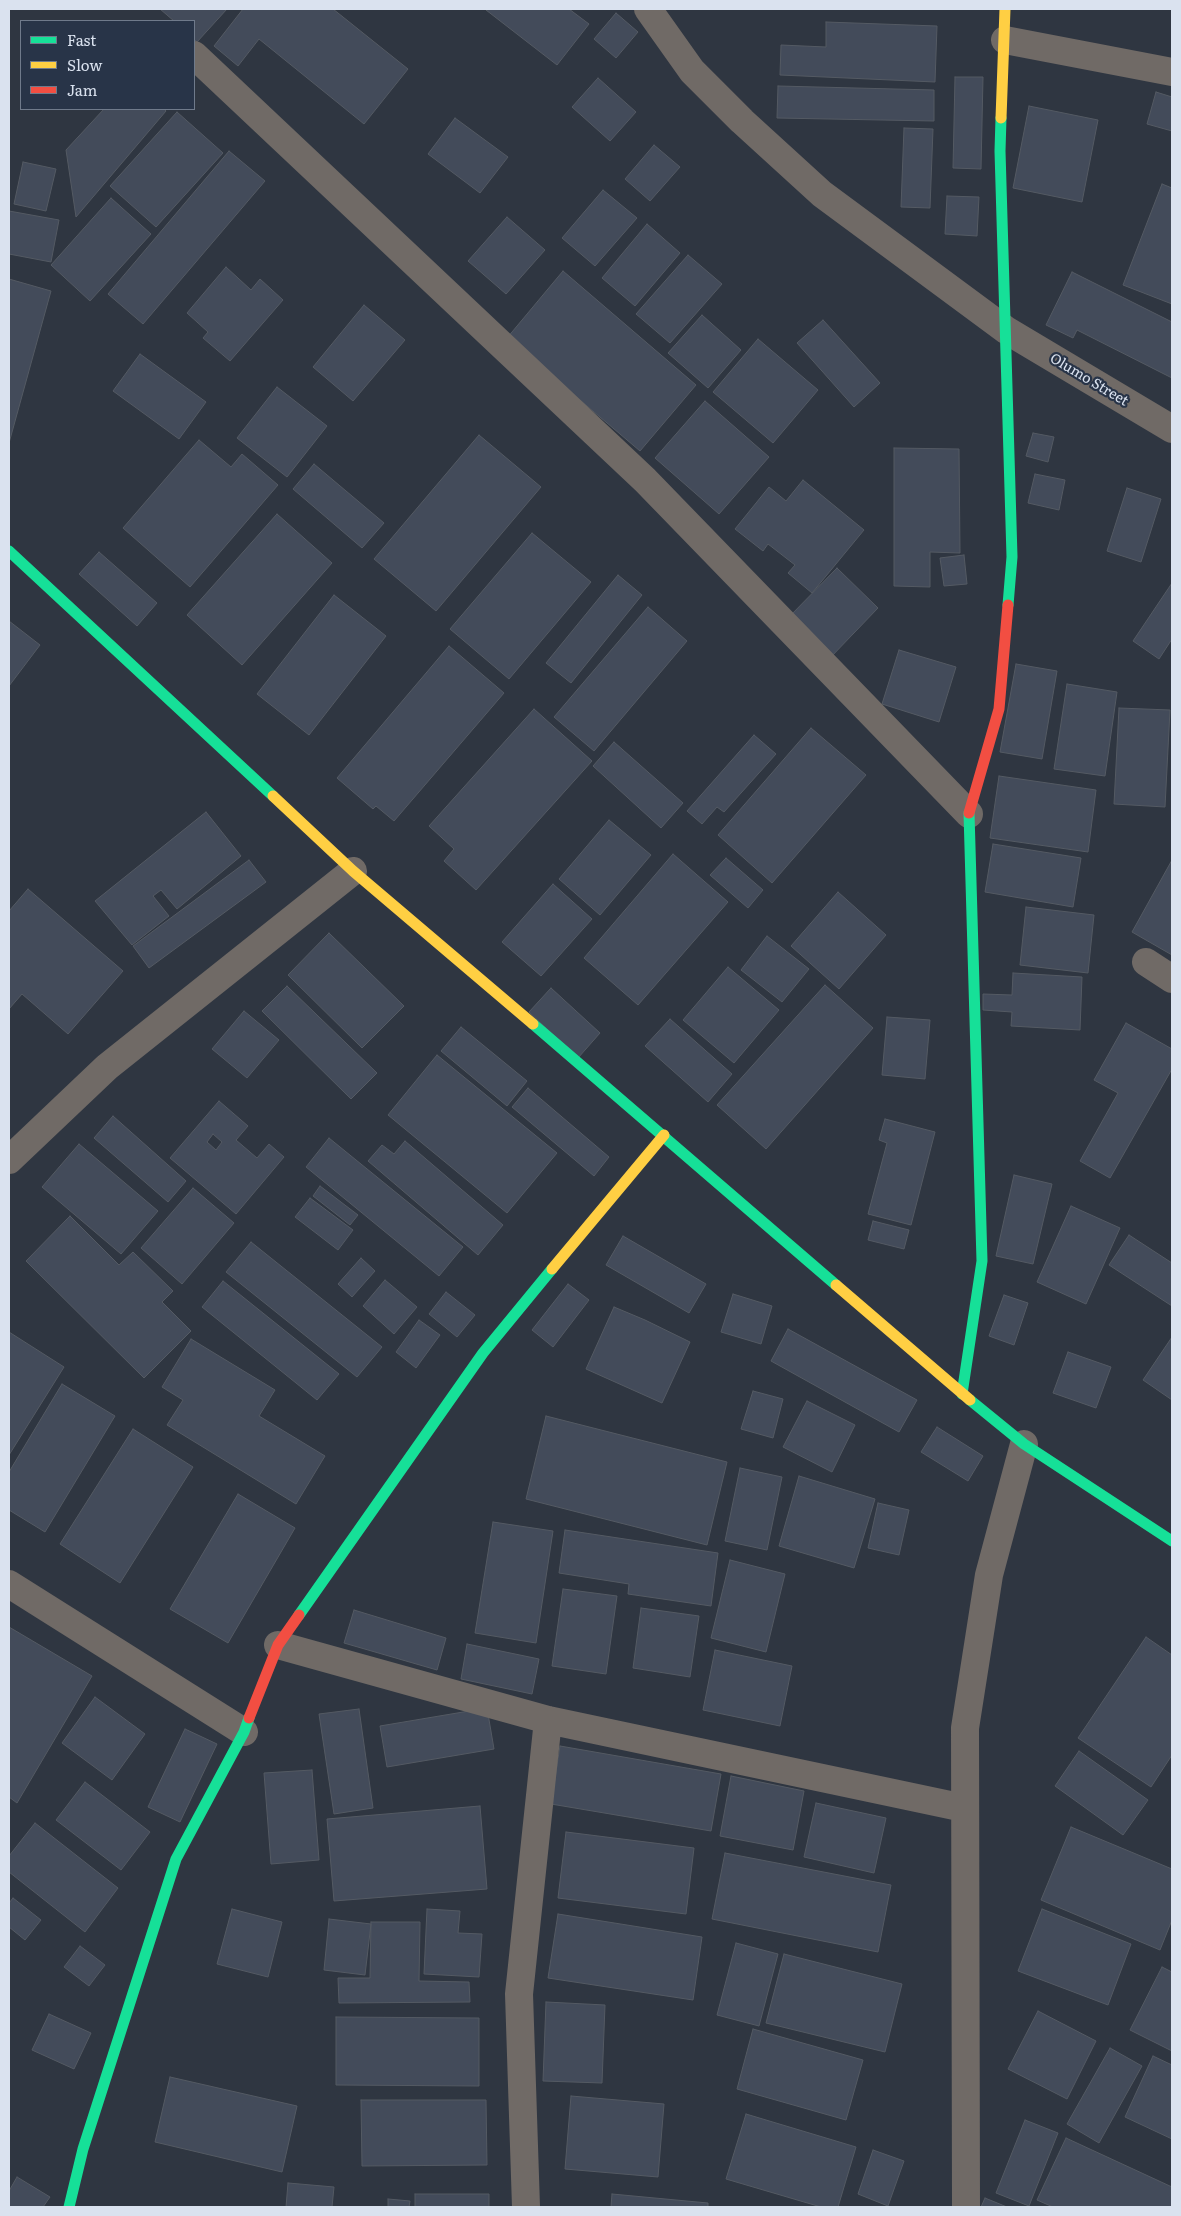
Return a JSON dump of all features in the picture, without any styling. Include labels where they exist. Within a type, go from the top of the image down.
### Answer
[{"type":"street","name":"Olumo Street","points":[[648,9],[692,71],[742,121],[822,194],[1006,330],[1172,429]]},
{"type":"street","points":[[962,1394],[982,1261],[968,814],[999,709],[1012,557],[1000,151],[1005,9]]},
{"type":"street","points":[[1004,40],[1172,72]]},
{"type":"street","points":[[195,56],[645,480],[968,814]]},
{"type":"street","points":[[9,551],[353,871],[664,1135],[962,1394],[1024,1444],[1172,1541]]},
{"type":"street","points":[[9,1160],[107,1066],[353,871]]},
{"type":"street","points":[[1146,962],[1172,979]]},
{"type":"street","points":[[69,2207],[83,2149],[176,1859],[244,1732],[278,1645],[483,1352],[664,1135]]},
{"type":"street","points":[[966,2207],[965,1728],[989,1575],[1024,1444]]},
{"type":"street","points":[[9,1584],[244,1732]]},
{"type":"street","points":[[278,1645],[548,1720],[964,1808]]},
{"type":"street","points":[[526,2207],[519,1994],[548,1720]]},
{"type":"building","points":[[160,9],[227,9],[197,42],[195,40],[195,20],[173,20]]},
{"type":"building","points":[[243,9],[333,9],[408,69],[364,124],[259,39],[238,66],[214,46]]},
{"type":"building","points":[[487,9],[569,9],[589,24],[557,65]]},
{"type":"building","points":[[616,13],[638,32],[616,58],[594,39]]},
{"type":"building","points":[[826,22],[937,26],[935,82],[780,75],[781,45],[826,47]]},
{"type":"building","points":[[955,77],[983,77],[981,169],[953,168]]},
{"type":"building","points":[[598,78],[636,112],[610,141],[572,107]]},
{"type":"building","points":[[778,86],[934,90],[934,121],[777,118]]},
{"type":"building","points":[[1156,92],[1172,97],[1172,131],[1147,124]]},
{"type":"building","points":[[1029,106],[1098,120],[1082,202],[1013,188]]},
{"type":"building","points":[[103,110],[166,111],[76,217],[66,150]]},
{"type":"building","points":[[177,112],[223,153],[156,227],[110,186]]},
{"type":"building","points":[[455,118],[508,157],[480,193],[428,154]]},
{"type":"building","points":[[904,128],[933,129],[930,208],[901,207]]},
{"type":"building","points":[[654,145],[680,167],[650,201],[625,179]]},
{"type":"building","points":[[229,151],[265,181],[143,324],[108,294]]},
{"type":"building","points":[[23,162],[56,169],[46,211],[14,204]]},
{"type":"building","points":[[1162,184],[1172,188],[1172,304],[1123,285]]},
{"type":"building","points":[[603,190],[637,218],[595,266],[562,238]]},
{"type":"building","points":[[947,196],[979,197],[977,236],[945,234]]},
{"type":"building","points":[[111,198],[151,234],[90,301],[51,265]]},
{"type":"building","points":[[9,211],[59,220],[51,262],[9,254]]},
{"type":"building","points":[[507,217],[545,250],[506,294],[468,261]]},
{"type":"building","points":[[647,224],[680,253],[635,306],[602,278]]},
{"type":"building","points":[[688,255],[722,284],[670,343],[636,314]]},
{"type":"building","points":[[226,267],[251,290],[260,279],[283,300],[230,361],[203,338],[208,332],[187,313]]},
{"type":"building","points":[[563,271],[696,385],[640,451],[507,338]]},
{"type":"building","points":[[1072,272],[1172,322],[1172,378],[1077,330],[1073,338],[1046,325]]},
{"type":"building","points":[[9,279],[51,291],[9,443]]},
{"type":"building","points":[[364,305],[405,340],[353,401],[313,367]]},
{"type":"building","points":[[702,315],[741,350],[708,388],[668,353]]},
{"type":"building","points":[[823,320],[880,383],[854,407],[797,343]]},
{"type":"building","points":[[758,339],[818,390],[773,443],[713,392]]},
{"type":"building","points":[[140,354],[206,402],[179,439],[113,391]]},
{"type":"building","points":[[277,387],[327,426],[287,477],[237,438]]},
{"type":"building","points":[[705,401],[769,457],[719,514],[655,458]]},
{"type":"building","points":[[1033,433],[1054,437],[1048,462],[1026,456]]},
{"type":"building","points":[[479,435],[541,487],[436,611],[374,559]]},
{"type":"building","points":[[199,440],[231,467],[242,454],[278,485],[190,587],[123,528]]},
{"type":"building","points":[[894,448],[959,449],[960,553],[930,552],[930,587],[894,586]]},
{"type":"building","points":[[314,464],[384,523],[362,548],[293,489]]},
{"type":"building","points":[[1035,474],[1065,480],[1059,510],[1028,503]]},
{"type":"building","points":[[803,480],[864,530],[812,593],[788,573],[795,565],[768,544],[763,551],[735,529],[769,487],[786,501]]},
{"type":"building","points":[[1127,488],[1161,499],[1141,562],[1107,551]]},
{"type":"building","points":[[277,514],[332,563],[242,665],[187,615]]},
{"type":"building","points":[[532,533],[591,582],[509,679],[450,629]]},
{"type":"building","points":[[99,552],[157,603],[137,626],[79,574]]},
{"type":"building","points":[[964,555],[967,584],[944,586],[940,558]]},
{"type":"building","points":[[837,568],[878,608],[829,659],[788,618]]},
{"type":"building","points":[[618,575],[642,595],[571,683],[546,663]]},
{"type":"building","points":[[1172,583],[1172,639],[1159,659],[1133,641]]},
{"type":"building","points":[[334,595],[386,636],[309,735],[257,694]]},
{"type":"building","points":[[648,607],[687,641],[594,751],[554,717]]},
{"type":"building","points":[[9,621],[40,645],[9,686]]},
{"type":"building","points":[[449,646],[504,693],[394,821],[376,806],[373,809],[337,778]]},
{"type":"building","points":[[899,650],[956,667],[939,722],[882,704]]},
{"type":"building","points":[[1016,664],[1057,671],[1042,759],[1000,752]]},
{"type":"building","points":[[1067,684],[1117,692],[1105,776],[1054,769]]},
{"type":"building","points":[[1119,708],[1170,710],[1165,807],[1114,804]]},
{"type":"building","points":[[534,709],[592,761],[476,890],[444,861],[454,849],[429,826]]},
{"type":"building","points":[[811,728],[866,775],[772,883],[718,835]]},
{"type":"building","points":[[754,735],[776,754],[724,812],[717,807],[702,824],[687,811]]},
{"type":"building","points":[[614,742],[683,803],[661,828],[593,766]]},
{"type":"building","points":[[999,776],[1096,790],[1088,852],[990,838]]},
{"type":"building","points":[[206,812],[241,856],[177,909],[161,890],[153,896],[169,916],[132,945],[95,901]]},
{"type":"building","points":[[609,820],[651,855],[600,915],[559,879]]},
{"type":"building","points":[[993,844],[1081,858],[1073,907],[985,892]]},
{"type":"building","points":[[673,854],[728,902],[638,1005],[584,958]]},
{"type":"building","points":[[726,858],[763,890],[748,908],[710,875]]},
{"type":"building","points":[[249,860],[266,882],[149,968],[133,946]]},
{"type":"building","points":[[1172,860],[1172,955],[1132,932]]},
{"type":"building","points":[[553,884],[592,919],[541,976],[502,942]]},
{"type":"building","points":[[28,889],[123,971],[68,1034],[22,994],[9,1009],[9,911]]},
{"type":"building","points":[[838,892],[886,935],[839,989],[791,946]]},
{"type":"building","points":[[1026,907],[1094,915],[1088,973],[1020,965]]},
{"type":"building","points":[[329,933],[404,1006],[362,1048],[288,975]]},
{"type":"building","points":[[767,936],[809,969],[782,1002],[741,970]]},
{"type":"building","points":[[728,967],[779,1010],[734,1063],[683,1020]]},
{"type":"building","points":[[1013,973],[1082,977],[1080,1030],[1011,1026],[1012,1012],[983,1010],[983,994],[1012,995]]},
{"type":"building","points":[[825,985],[873,1028],[766,1149],[717,1105]]},
{"type":"building","points":[[287,986],[377,1073],[351,1099],[262,1011]]},
{"type":"building","points":[[551,988],[600,1033],[578,1058],[529,1012]]},
{"type":"building","points":[[244,1011],[279,1040],[247,1078],[212,1049]]},
{"type":"building","points":[[887,1017],[930,1020],[925,1079],[882,1075]]},
{"type":"building","points":[[670,1019],[732,1074],[708,1102],[645,1046]]},
{"type":"building","points":[[1126,1023],[1172,1049],[1172,1069],[1110,1178],[1080,1161],[1118,1093],[1094,1080]]},
{"type":"building","points":[[461,1027],[527,1081],[507,1106],[441,1051]]},
{"type":"building","points":[[437,1055],[557,1153],[507,1213],[388,1115]]},
{"type":"building","points":[[528,1088],[609,1157],[594,1176],[512,1107]]},
{"type":"building","points":[[219,1101],[248,1126],[236,1140],[257,1158],[269,1144],[284,1157],[236,1214],[170,1158]],"holes":[[[213,1134],[222,1142],[216,1150],[207,1142]]]},
{"type":"building","points":[[113,1116],[186,1181],[168,1202],[94,1138]]},
{"type":"building","points":[[885,1119],[935,1132],[911,1225],[868,1214],[887,1143],[879,1140]]},
{"type":"building","points":[[329,1138],[463,1247],[439,1276],[306,1167]]},
{"type":"building","points":[[405,1141],[503,1225],[478,1255],[368,1161],[382,1145],[394,1154]]},
{"type":"building","points":[[79,1144],[158,1211],[121,1254],[42,1187]]},
{"type":"building","points":[[1014,1175],[1052,1184],[1033,1264],[996,1256]]},
{"type":"building","points":[[320,1186],[358,1215],[350,1225],[313,1196]]},
{"type":"building","points":[[193,1188],[234,1223],[182,1284],[141,1248]]},
{"type":"building","points":[[310,1198],[353,1230],[338,1250],[295,1217]]},
{"type":"building","points":[[1071,1206],[1120,1228],[1086,1304],[1037,1282]]},
{"type":"building","points":[[70,1216],[119,1265],[133,1252],[173,1291],[162,1302],[191,1331],[144,1378],[26,1261]]},
{"type":"building","points":[[873,1221],[909,1230],[904,1249],[868,1240]]},
{"type":"building","points":[[1129,1235],[1172,1263],[1172,1306],[1109,1265]]},
{"type":"building","points":[[623,1236],[706,1284],[689,1313],[606,1265]]},
{"type":"building","points":[[251,1242],[382,1347],[357,1377],[226,1272]]},
{"type":"building","points":[[361,1258],[375,1271],[352,1297],[338,1284]]},
{"type":"building","points":[[385,1280],[417,1307],[394,1334],[363,1306]]},
{"type":"building","points":[[223,1281],[339,1374],[317,1400],[202,1307]]},
{"type":"building","points":[[568,1284],[589,1300],[553,1347],[532,1330]]},
{"type":"building","points":[[446,1292],[475,1315],[457,1337],[429,1314]]},
{"type":"building","points":[[733,1294],[772,1306],[761,1344],[721,1332]]},
{"type":"building","points":[[1004,1295],[1028,1303],[1014,1345],[989,1336]]},
{"type":"building","points":[[614,1307],[690,1342],[662,1403],[586,1369]]},
{"type":"building","points":[[419,1320],[440,1335],[416,1368],[396,1352]]},
{"type":"building","points":[[788,1329],[917,1400],[899,1432],[771,1361]]},
{"type":"building","points":[[9,1332],[64,1367],[9,1455]]},
{"type":"building","points":[[1172,1337],[1172,1400],[1143,1380]]},
{"type":"building","points":[[191,1339],[275,1390],[259,1416],[325,1456],[296,1504],[167,1425],[183,1400],[162,1387]]},
{"type":"building","points":[[1068,1352],[1111,1367],[1096,1408],[1053,1393]]},
{"type":"building","points":[[62,1384],[115,1416],[45,1532],[9,1510],[9,1472]]},
{"type":"building","points":[[753,1391],[783,1399],[773,1438],[741,1429]]},
{"type":"building","points":[[807,1401],[855,1425],[832,1472],[783,1447]]},
{"type":"building","points":[[546,1416],[727,1462],[707,1545],[526,1499]]},
{"type":"building","points":[[937,1427],[983,1456],[968,1481],[921,1452]]},
{"type":"building","points":[[133,1429],[193,1467],[120,1583],[60,1544]]},
{"type":"building","points":[[740,1468],[782,1477],[767,1550],[725,1541]]},
{"type":"building","points":[[799,1476],[875,1499],[854,1568],[779,1546]]},
{"type":"building","points":[[238,1494],[295,1528],[228,1643],[170,1609]]},
{"type":"building","points":[[878,1503],[909,1510],[899,1555],[868,1548]]},
{"type":"building","points":[[493,1522],[553,1531],[536,1643],[475,1633]]},
{"type":"building","points":[[565,1530],[718,1553],[711,1606],[628,1594],[629,1584],[559,1573]]},
{"type":"building","points":[[730,1560],[785,1574],[766,1652],[711,1638]]},
{"type":"building","points":[[563,1589],[617,1596],[606,1674],[552,1666]]},
{"type":"building","points":[[641,1608],[699,1616],[690,1677],[633,1668]]},
{"type":"building","points":[[354,1610],[446,1638],[437,1670],[344,1643]]},
{"type":"building","points":[[9,1627],[92,1676],[17,1803],[9,1797]]},
{"type":"building","points":[[1146,1637],[1172,1655],[1172,1755],[1151,1787],[1078,1738]]},
{"type":"building","points":[[467,1644],[539,1659],[532,1694],[461,1679]]},
{"type":"building","points":[[715,1650],[792,1666],[780,1726],[703,1710]]},
{"type":"building","points":[[95,1697],[145,1734],[112,1780],[62,1743]]},
{"type":"building","points":[[487,1708],[494,1749],[387,1767],[380,1726]]},
{"type":"building","points":[[359,1709],[373,1808],[334,1814],[319,1714]]},
{"type":"building","points":[[185,1729],[217,1744],[180,1822],[148,1807]]},
{"type":"building","points":[[560,1746],[721,1774],[711,1831],[551,1804]]},
{"type":"building","points":[[1079,1751],[1148,1800],[1123,1835],[1055,1786]]},
{"type":"building","points":[[312,1770],[319,1860],[271,1864],[264,1773]]},
{"type":"building","points":[[731,1776],[804,1791],[793,1850],[720,1836]]},
{"type":"building","points":[[85,1782],[150,1832],[121,1870],[56,1820]]},
{"type":"building","points":[[816,1803],[886,1818],[874,1873],[804,1857]]},
{"type":"building","points":[[480,1806],[487,1889],[334,1901],[327,1819]]},
{"type":"building","points":[[35,1823],[118,1888],[85,1932],[9,1872],[9,1856]]},
{"type":"building","points":[[1071,1827],[1172,1869],[1172,1920],[1160,1950],[1041,1900]]},
{"type":"building","points":[[566,1832],[694,1848],[686,1914],[558,1898]]},
{"type":"building","points":[[725,1853],[891,1885],[878,1952],[712,1919]]},
{"type":"building","points":[[13,1898],[41,1920],[25,1940],[9,1927],[9,1903]]},
{"type":"building","points":[[232,1909],[282,1922],[268,1977],[217,1964]]},
{"type":"building","points":[[427,1909],[460,1911],[458,1933],[482,1934],[479,1977],[424,1974]]},
{"type":"building","points":[[1042,1909],[1131,1944],[1108,2005],[1018,1971]]},
{"type":"building","points":[[558,1914],[702,1937],[693,2000],[548,1978]]},
{"type":"building","points":[[329,1919],[371,1924],[365,1975],[324,1970]]},
{"type":"building","points":[[371,1922],[420,1922],[419,1981],[469,1982],[470,2002],[339,2003],[338,1978],[370,1978]]},
{"type":"building","points":[[736,1943],[778,1954],[759,2026],[717,2015]]},
{"type":"building","points":[[80,1946],[105,1965],[89,1986],[64,1967]]},
{"type":"building","points":[[784,1954],[902,1984],[885,2052],[766,2023]]},
{"type":"building","points":[[1162,1967],[1172,1972],[1172,2051],[1130,2030]]},
{"type":"building","points":[[546,2002],[605,2005],[602,2083],[543,2081]]},
{"type":"building","points":[[1038,2011],[1096,2041],[1067,2099],[1008,2069]]},
{"type":"building","points":[[49,2014],[91,2033],[74,2069],[32,2050]]},
{"type":"building","points":[[336,2017],[479,2018],[479,2086],[336,2085]]},
{"type":"building","points":[[753,2029],[863,2060],[846,2120],[737,2089]]},
{"type":"building","points":[[1110,2048],[1142,2066],[1099,2143],[1067,2124]]},
{"type":"building","points":[[1153,2056],[1172,2065],[1172,2139],[1125,2117]]},
{"type":"building","points":[[170,2077],[297,2106],[282,2172],[155,2142]]},
{"type":"building","points":[[571,2096],[664,2104],[658,2177],[565,2169]]},
{"type":"building","points":[[361,2100],[486,2100],[487,2165],[362,2166]]},
{"type":"building","points":[[746,2114],[856,2147],[838,2207],[821,2207],[726,2179]]},
{"type":"building","points":[[1025,2120],[1058,2133],[1029,2206],[996,2193]]},
{"type":"building","points":[[1066,2138],[1172,2187],[1172,2207],[1053,2207],[1037,2200]]},
{"type":"building","points":[[873,2150],[904,2161],[888,2206],[858,2194]]},
{"type":"building","points":[[17,2177],[50,2197],[43,2207],[9,2207],[9,2191]]},
{"type":"building","points":[[288,2183],[334,2187],[332,2207],[286,2207]]},
{"type":"building","points":[[415,2194],[489,2194],[489,2207],[415,2207]]},
{"type":"building","points":[[612,2194],[708,2203],[708,2207],[611,2207]]},
{"type":"building","points":[[985,2198],[1007,2207],[981,2207]]},
{"type":"building","points":[[388,2199],[410,2201],[409,2207],[388,2207]]},
{"type":"traffic: fast","points":[[1001,118],[1000,151],[1012,557],[1008,605]]},
{"type":"traffic: fast","points":[[9,551],[273,796]]},
{"type":"traffic: fast","points":[[962,1394],[982,1261],[969,813]]},
{"type":"traffic: fast","points":[[533,1024],[836,1285]]},
{"type":"traffic: fast","points":[[299,1615],[483,1353],[552,1269]]},
{"type":"traffic: fast","points":[[970,1400],[1024,1444],[1172,1541]]},
{"type":"traffic: fast","points":[[69,2207],[83,2149],[176,1859],[244,1732],[249,1718]]},
{"type":"traffic: slow","points":[[1001,118],[1005,9]]},
{"type":"traffic: slow","points":[[273,796],[353,871],[533,1024]]},
{"type":"traffic: slow","points":[[552,1269],[664,1135]]},
{"type":"traffic: slow","points":[[836,1285],[970,1400]]},
{"type":"traffic: jam","points":[[969,813],[999,709],[1008,605]]},
{"type":"traffic: jam","points":[[249,1718],[278,1645],[299,1615]]}]
